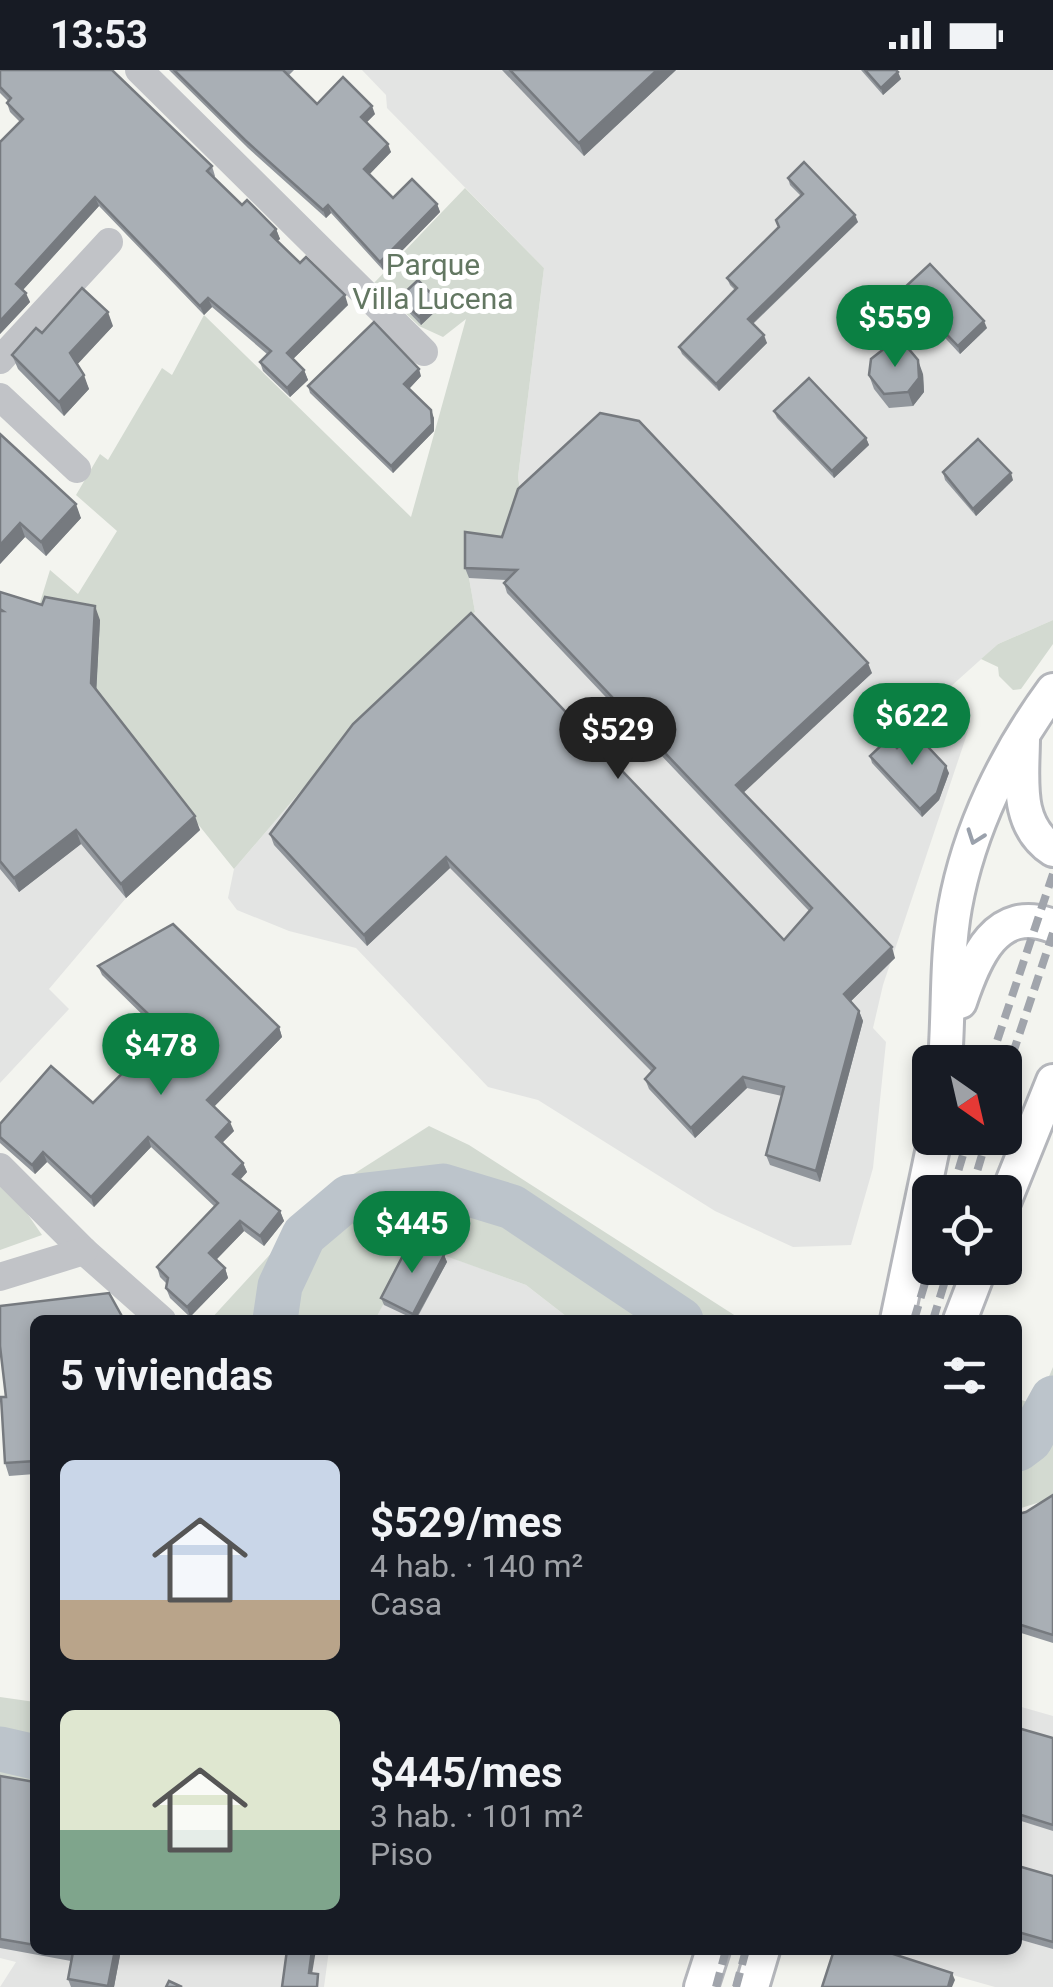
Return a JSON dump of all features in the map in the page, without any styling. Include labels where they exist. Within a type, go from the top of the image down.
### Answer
[{"type":"main road","points":[[946,1045],[954,909],[962,879],[986,805],[1024,733],[1053,690]]},
{"type":"main road","points":[[1024,733],[1024,808],[1033,832],[1053,850]]},
{"type":"main road","points":[[948,1045],[973,964],[990,937],[1000,928],[1027,920],[1053,926]]},
{"type":"main road","points":[[1015,1175],[1053,1081]]},
{"type":"main road","points":[[898,1315],[931,1155]]},
{"type":"main road","points":[[962,1315],[973,1285]]},
{"type":"main road","points":[[702,1987],[711,1955]]},
{"type":"main road","points":[[752,1987],[762,1955]]},
{"type":"street","points":[[139,70],[424,352]]},
{"type":"street","points":[[0,360],[109,242]]},
{"type":"street","points":[[0,396],[77,469]]},
{"type":"street","points":[[0,1167],[84,1251],[156,1315]]},
{"type":"street","points":[[0,1278],[84,1251]]},
{"type":"shaded area","points":[[362,70],[1053,70],[1053,620],[998,644],[939,697],[969,728],[883,985],[873,1028],[886,1042],[873,1168],[851,1245],[793,1247],[715,1211],[538,1100],[488,1087],[356,948],[289,931],[237,910],[228,898],[234,869],[347,737],[475,612],[469,578],[522,500],[518,477],[544,268],[387,108],[386,95]]},
{"type":"shaded area","points":[[100,620],[96,697],[200,830],[126,898],[49,989],[69,1009],[0,1083],[0,741]]},
{"type":"shaded area","points":[[414,1244],[526,1285],[565,1315],[378,1315]]},
{"type":"shaded area","points":[[1022,1707],[1053,1716],[1053,1987],[995,1987],[882,1955],[1022,1955]]},
{"type":"shaded area","points":[[0,1785],[30,1926],[30,1955],[328,1955],[324,1987],[0,1987],[16,1962],[0,1958]]},
{"type":"green space","name":"Parque Villa Lucena","points":[[465,188],[544,268],[518,477],[516,523],[503,546],[469,578],[475,612],[347,737],[234,869],[96,697],[38,609],[50,570],[78,594],[117,531],[76,495],[100,454],[108,460],[162,368],[172,375],[204,315],[411,517],[466,319],[443,337],[419,326],[374,283]]},
{"type":"green space","points":[[1053,620],[1053,644],[1021,689],[1013,690],[999,676],[998,667],[981,659],[998,644]]},
{"type":"green space","points":[[429,1126],[469,1145],[734,1315],[565,1315],[526,1285],[415,1245],[378,1315],[215,1315],[330,1189]]},
{"type":"green space","points":[[0,1174],[42,1235],[0,1250]]},
{"type":"green space","points":[[1053,1367],[1053,1498],[1022,1508],[1022,1400],[1037,1405]]},
{"type":"green space","points":[[0,1697],[30,1701],[30,1790],[0,1785]]},
{"type":"building","points":[[0,70],[112,70],[212,166],[207,171],[242,205],[247,200],[276,229],[271,235],[300,263],[306,257],[345,295],[287,353],[304,370],[287,388],[260,362],[271,351],[208,298],[200,306],[95,197],[16,284],[26,293],[0,321],[0,142],[23,119],[7,103],[11,98],[0,87]]},
{"type":"building","points":[[174,70],[283,70],[317,104],[343,77],[372,106],[361,117],[388,144],[364,169],[393,198],[412,179],[437,204],[380,262],[328,205],[323,210]]},
{"type":"building","points":[[510,70],[657,70],[579,143]]},
{"type":"building","points":[[865,70],[896,70],[898,72],[881,88]]},
{"type":"building","points":[[804,162],[855,215],[748,319],[764,335],[716,384],[679,347],[737,288],[727,278],[779,227],[776,220],[803,194],[788,178]]},
{"type":"building","points":[[930,264],[984,321],[958,346],[903,289]]},
{"type":"building","points":[[418,280],[437,300],[419,317],[399,298]]},
{"type":"building","points":[[82,288],[108,312],[70,353],[84,375],[59,402],[12,355],[36,328],[42,333]]},
{"type":"building","points":[[374,322],[419,369],[404,384],[431,410],[432,424],[391,466],[308,386]]},
{"type":"building","points":[[890,344],[907,347],[918,360],[919,378],[908,392],[884,394],[869,375],[871,359]]},
{"type":"building","points":[[809,378],[866,438],[832,471],[774,411]]},
{"type":"building","points":[[600,413],[639,421],[868,663],[736,785],[892,947],[844,994],[859,1011],[816,1171],[766,1155],[784,1087],[743,1077],[691,1128],[645,1079],[655,1068],[446,857],[364,935],[270,834],[353,724],[471,613],[784,940],[812,908],[504,583],[517,570],[465,568],[465,532],[502,537],[518,489]]},
{"type":"building","points":[[0,434],[76,504],[41,542],[20,523],[0,545]]},
{"type":"building","points":[[978,439],[1011,473],[973,509],[943,472]]},
{"type":"building","points":[[0,592],[42,605],[45,597],[95,606],[91,683],[195,816],[121,884],[76,830],[14,878],[0,861]]},
{"type":"building","points":[[914,732],[946,766],[937,793],[920,809],[870,756],[888,739],[897,748]]},
{"type":"building","points":[[173,924],[279,1027],[207,1100],[230,1122],[216,1137],[243,1163],[233,1174],[280,1211],[260,1236],[240,1221],[209,1253],[225,1268],[187,1307],[166,1288],[168,1278],[157,1267],[218,1203],[148,1137],[91,1197],[43,1152],[32,1165],[0,1137],[0,1124],[51,1066],[93,1103],[165,1030],[98,966]]},
{"type":"building","points":[[412,1238],[444,1255],[413,1314],[381,1298]]},
{"type":"building","points":[[109,1293],[121,1315],[30,1315],[30,1461],[5,1463],[1,1397],[6,1397],[0,1306]]},
{"type":"building","points":[[1053,1495],[1053,1635],[1022,1625],[1022,1513]]},
{"type":"building","points":[[1022,1729],[1053,1738],[1053,1825],[1022,1815]]},
{"type":"building","points":[[0,1776],[30,1781],[30,1944],[0,1939]]},
{"type":"building","points":[[1022,1867],[1053,1876],[1053,1942],[1022,1933]]},
{"type":"building","points":[[72,1955],[114,1955],[108,1986],[68,1979]]},
{"type":"building","points":[[286,1955],[311,1955],[309,1973],[318,1974],[317,1987],[282,1987]]},
{"type":"building","points":[[832,1955],[896,1955],[952,1973],[948,1987],[822,1987]]},
{"type":"waterway","points":[[276,1315],[280,1286],[304,1235],[349,1197],[443,1186],[512,1207],[674,1315]]},
{"type":"waterway","points":[[1022,1446],[1030,1440],[1053,1398]]},
{"type":"waterway","points":[[0,1749],[30,1756]]},
{"type":"railway","points":[[996,1045],[1053,874]]},
{"type":"railway","points":[[1016,1045],[1053,933]]},
{"type":"railway","points":[[957,1175],[963,1155]]},
{"type":"railway","points":[[976,1175],[982,1155]]},
{"type":"railway","points":[[915,1315],[924,1285]]},
{"type":"railway","points":[[935,1315],[944,1285]]},
{"type":"railway","points":[[716,1987],[725,1955]]},
{"type":"railway","points":[[736,1987],[745,1955]]}]
